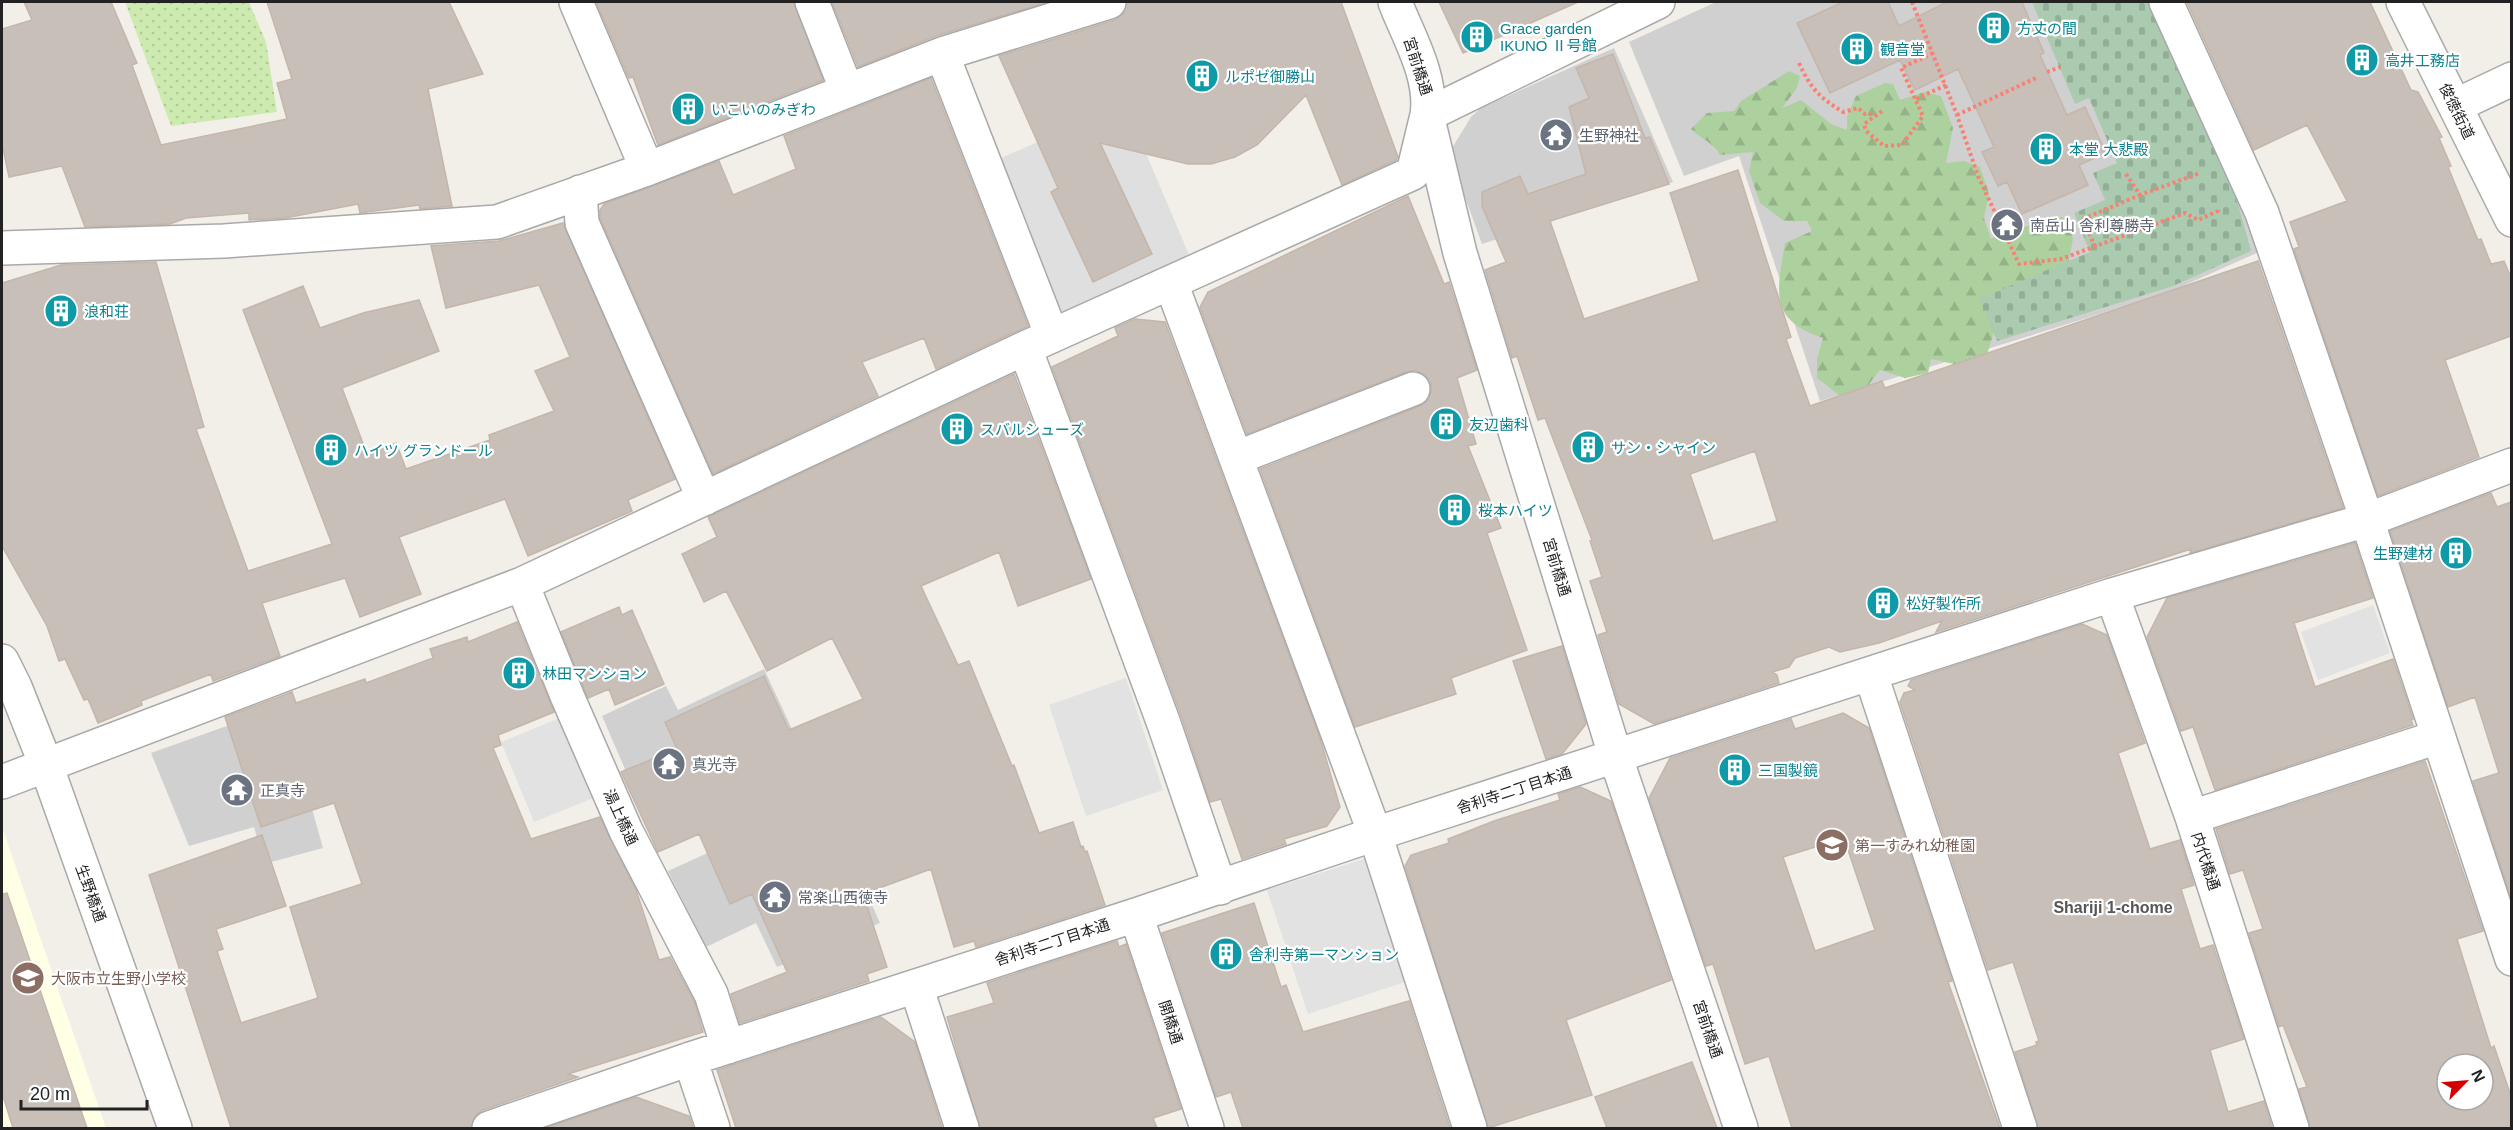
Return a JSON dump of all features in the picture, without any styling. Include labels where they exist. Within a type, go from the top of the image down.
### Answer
[{"type":"street","points":[[576,2],[647,169]]},
{"type":"street","points":[[812,2],[847,91]]},
{"type":"street","points":[[2,248],[224,241],[497,222],[647,169],[942,54],[1109,2]]},
{"type":"street","name":"宮前橋通","points":[[1395,2],[1422,70],[1429,100],[1427,115],[1460,254],[1616,758],[1741,1128]]},
{"type":"street","points":[[2,782],[522,584],[1039,342],[1413,173],[1427,115],[1658,2]]},
{"type":"street","points":[[2166,2],[2262,213],[2367,520],[2511,959]]},
{"type":"street","name":"俊徳街道","points":[[2403,2],[2511,220]]},
{"type":"street","points":[[942,54],[1220,888]]},
{"type":"street","points":[[2455,106],[2511,79]]},
{"type":"street","points":[[580,192],[582,223],[704,499]]},
{"type":"street","points":[[1171,283],[1375,834],[1470,1128]]},
{"type":"street","points":[[1236,458],[1413,389]]},
{"type":"street","name":"舎利寺二丁目本通","points":[[489,1128],[690,1059],[1220,888],[1375,834],[1616,758],[2112,595],[2367,520],[2511,465]]},
{"type":"street","name":"湯上橋通","points":[[522,584],[568,698],[626,831],[711,994],[728,1047]]},
{"type":"street","name":"内代橋通","points":[[2112,595],[2192,817],[2292,1128]]},
{"type":"street","name":"生野橋通","points":[[2,661],[15,687],[46,765],[175,1128]]},
{"type":"street","points":[[1870,675],[2020,1128]]},
{"type":"street","points":[[2192,817],[2438,737]]},
{"type":"street","name":"開橋通","points":[[1136,915],[1207,1128]]},
{"type":"street","points":[[916,986],[962,1128]]},
{"type":"street","points":[[690,1059],[713,1128]]},
{"type":"path","points":[[1912,2],[1958,115],[1978,176],[2019,264],[2061,260],[2185,213],[2198,220],[2218,212],[2215,201]]},
{"type":"path","points":[[1882,111],[1864,124],[1866,131],[1884,146],[1902,145],[1923,116],[1901,68],[1933,53]]},
{"type":"path","points":[[1799,63],[1808,83],[1820,98],[1843,112],[1858,108],[1865,114],[1875,114]]},
{"type":"path","points":[[2048,72],[2060,67]]},
{"type":"path","points":[[1958,115],[2038,77]]},
{"type":"path","points":[[1916,99],[1946,85]]},
{"type":"path","points":[[1887,146],[1892,151]]},
{"type":"path","points":[[2095,247],[2083,219],[2204,171]]},
{"type":"path","points":[[2126,174],[2140,195]]},
{"type":"shaded area","name":"南岳山 舎利尊勝寺","points":[[1716,2],[2157,2],[2244,199],[2259,252],[2167,293],[1820,401],[1739,156],[1684,176],[1629,42]]},
{"type":"shaded area","name":"生野神社","points":[[1614,48],[1673,182],[1482,244],[1449,153],[1471,117],[1481,108]]},
{"type":"shaded area","points":[[1125,104],[1190,257],[1059,313],[994,161]]},
{"type":"shaded area","points":[[2373,605],[2390,653],[2318,680],[2301,632]]},
{"type":"shaded area","name":"真光寺","points":[[764,669],[792,729],[638,799],[602,716],[666,686],[678,710]]},
{"type":"shaded area","points":[[1126,678],[1163,790],[1086,816],[1049,705]]},
{"type":"shaded area","name":"正真寺","points":[[283,706],[323,848],[264,864],[254,827],[189,846],[151,753]]},
{"type":"shaded area","points":[[562,717],[596,797],[534,822],[501,742]]},
{"type":"shaded area","name":"常楽山西徳寺","points":[[826,799],[880,923],[777,967],[756,923],[706,947],[668,871]]},
{"type":"shaded area","name":"大阪市立生野小学校","points":[[2,827],[106,1128],[2,1128]]},
{"type":"shaded area","points":[[1364,859],[1405,982],[1308,1014],[1267,890]]},
{"type":"green space","points":[[125,2],[249,2],[266,42],[277,112],[171,126]]},
{"type":"green space","points":[[2032,2],[2149,2],[2238,204],[2251,251],[2173,286],[1997,341],[1979,299],[2090,252],[2074,213],[2105,200],[2093,173],[2117,163],[2089,98],[2075,104]]},
{"type":"green space","points":[[1789,71],[1800,76],[1797,88],[1782,108],[1801,100],[1831,124],[1847,130],[1847,117],[1856,96],[1885,83],[1893,84],[1900,100],[1924,92],[1941,96],[1953,128],[1946,163],[1964,161],[1980,167],[1989,193],[1984,218],[1991,239],[2013,225],[2024,227],[2062,217],[2070,223],[2073,239],[2068,264],[1995,328],[1986,358],[1968,367],[1931,359],[1928,373],[1905,378],[1880,370],[1858,398],[1843,398],[1817,378],[1817,359],[1823,338],[1805,331],[1793,322],[1785,313],[1780,302],[1779,289],[1785,243],[1812,231],[1807,221],[1784,221],[1760,203],[1749,171],[1753,152],[1720,155],[1714,147],[1691,129],[1707,113],[1734,111],[1741,101]]},
{"type":"building","points":[[24,2],[111,2],[137,63],[132,65],[161,145],[287,119],[277,83],[292,79],[267,2],[449,2],[483,74],[428,89],[452,206],[420,209],[419,205],[360,213],[358,204],[285,218],[249,220],[249,213],[186,218],[170,224],[85,227],[62,166],[9,177],[2,144],[2,29],[32,20]]},
{"type":"building","points":[[596,2],[794,2],[823,80],[658,145],[633,77],[629,78]]},
{"type":"building","points":[[832,2],[1048,2],[936,36],[858,67]]},
{"type":"building","points":[[1127,2],[1341,2],[1398,157],[1342,185],[1306,95],[1257,145],[1235,157],[1211,164],[1188,164],[1100,143],[1152,254],[1093,282],[1051,192],[1058,188],[999,56],[1115,20],[1123,14]]},
{"type":"building","name":"Grace garden IKUNO Ⅱ号館","points":[[1439,2],[1578,2],[1463,53]]},
{"type":"building","points":[[1843,2],[1888,2],[1899,26],[1947,2],[2022,2],[2044,53],[2040,55],[2067,115],[2085,107],[2106,153],[2079,165],[2088,185],[2022,214],[2007,182],[1998,186],[1982,152],[1994,147],[1958,69],[1915,90],[1900,60],[1830,93],[1797,23]]},
{"type":"building","points":[[2187,2],[2370,2],[2411,90],[2418,92],[2442,137],[2439,138],[2451,166],[2448,167],[2478,240],[2481,239],[2491,264],[2504,261],[2511,278],[2511,336],[2445,360],[2479,457],[2378,496],[2294,249],[2299,247],[2290,222],[2347,201],[2307,125],[2254,150]]},
{"type":"building","points":[[1613,54],[1645,138],[1650,137],[1669,184],[1550,221],[1584,319],[1699,281],[1670,193],[1738,170],[1791,337],[1786,339],[1810,406],[1882,381],[1885,388],[2258,261],[2343,508],[2190,553],[2191,549],[1936,632],[1942,621],[1879,643],[1840,652],[1829,647],[1795,658],[1789,667],[1772,672],[1777,675],[1779,683],[1654,724],[1619,704],[1598,635],[1607,632],[1590,581],[1602,577],[1590,541],[1592,540],[1545,418],[1538,420],[1517,356],[1512,358],[1485,270],[1506,262],[1482,206],[1482,192],[1520,176],[1528,194],[1586,174],[1569,107],[1589,98],[1576,68]],"holes":[[[1755,451],[1777,521],[1713,541],[1690,474]]]},
{"type":"building","points":[[931,78],[1028,326],[936,369],[924,338],[862,362],[878,396],[713,474],[600,218],[600,210],[604,204],[719,161],[733,195],[796,169],[784,136]]},
{"type":"building","points":[[1408,196],[1444,284],[1449,282],[1477,370],[1457,378],[1476,444],[1468,446],[1501,528],[1487,533],[1527,650],[1451,678],[1456,694],[1355,727],[1260,469],[1420,406],[1428,400],[1431,383],[1424,374],[1415,370],[1406,372],[1247,434],[1200,307],[1208,292]]},
{"type":"building","points":[[563,223],[675,479],[628,500],[632,511],[528,556],[505,499],[399,537],[421,594],[360,617],[345,578],[262,603],[280,656],[213,681],[211,674],[141,701],[142,705],[98,723],[88,699],[84,700],[65,659],[59,661],[47,626],[2,546],[2,283],[61,265],[156,262],[204,427],[196,429],[248,571],[332,544],[243,310],[303,286],[320,328],[363,313],[419,300],[439,351],[342,388],[367,454],[396,443],[406,469],[490,440],[489,435],[554,411],[535,371],[570,357],[539,285],[446,308],[431,246],[499,241]]},
{"type":"building","points":[[1135,319],[1165,322],[1320,738],[1340,807],[1327,826],[1284,839],[1286,844],[1242,859],[1221,799],[1210,802],[1182,718],[1052,367],[1118,336],[1115,328]]},
{"type":"building","points":[[1014,374],[1091,579],[1018,606],[999,552],[921,586],[958,665],[969,661],[1012,766],[1014,765],[1039,833],[1073,822],[1081,847],[1083,846],[1085,852],[1087,851],[1105,905],[976,947],[974,941],[954,947],[931,869],[863,894],[887,967],[867,974],[869,981],[740,1023],[731,994],[787,972],[752,894],[730,904],[699,834],[658,852],[621,772],[677,749],[665,722],[764,676],[789,730],[863,699],[832,638],[767,671],[726,591],[704,602],[682,554],[717,537],[708,517]]},
{"type":"building","points":[[2491,493],[2497,507],[2511,502],[2511,898],[2473,781],[2499,773],[2475,697],[2448,707],[2390,531]]},
{"type":"building","points":[[2355,543],[2373,598],[2294,623],[2315,687],[2393,659],[2413,725],[2215,790],[2193,727],[2181,731],[2147,637],[2167,598]]},
{"type":"building","points":[[619,607],[622,615],[632,610],[664,684],[615,705],[609,689],[588,698],[561,632]]},
{"type":"building","points":[[517,622],[554,712],[498,735],[501,745],[493,748],[531,839],[600,817],[636,890],[659,960],[670,957],[694,1001],[703,1032],[568,1074],[578,1077],[483,1110],[475,1116],[471,1128],[231,1128],[149,875],[262,835],[286,906],[216,929],[223,949],[217,951],[241,1023],[318,998],[290,907],[362,884],[334,803],[261,827],[225,717],[292,692],[296,703],[365,679],[366,683],[433,658],[430,649],[467,637],[468,642]]},
{"type":"building","points":[[2082,624],[2107,635],[2145,743],[2118,753],[2150,849],[2180,840],[2194,885],[2181,889],[2200,949],[2213,945],[2244,1039],[2210,1050],[2228,1112],[2264,1101],[2272,1128],[2038,1128],[2015,1052],[2037,1045],[2036,1042],[2039,1041],[2013,962],[1988,970],[1900,702],[1904,693],[1915,690],[1908,686],[1911,680]]},
{"type":"building","points":[[1562,646],[1586,724],[1562,754],[1546,759],[1513,661]]},
{"type":"building","points":[[1843,713],[1869,728],[1952,981],[1948,982],[2000,1128],[1792,1128],[1769,1056],[1745,1064],[1713,964],[1706,966],[1649,798],[1670,758],[1791,719],[1795,729]],"holes":[[[1844,838],[1875,930],[1815,951],[1783,857]]]},
{"type":"building","points":[[2425,761],[2483,931],[2457,939],[2491,1048],[2494,1046],[2511,1096],[2511,1128],[2310,1128],[2299,1089],[2307,1087],[2283,1025],[2279,1027],[2249,933],[2263,929],[2243,870],[2230,874],[2216,829]]},
{"type":"building","points":[[1580,787],[1611,801],[1671,980],[1566,1020],[1592,1095],[1488,1128],[1405,866],[1411,855],[1449,843],[1448,839],[1494,821],[1560,800],[1558,794]]},
{"type":"building","name":"大阪市立生野小学校","points":[[7,893],[87,1128],[13,1128],[2,1093],[2,894]]},
{"type":"building","points":[[1254,903],[1281,987],[1286,985],[1303,1032],[1409,1001],[1450,1128],[1243,1128],[1231,1092],[1216,1097],[1162,933]]},
{"type":"building","points":[[1117,941],[1119,947],[1126,944],[1181,1109],[1153,1118],[1157,1128],[980,1128],[947,1017],[994,1003],[987,983]]},
{"type":"building","points":[[881,1017],[915,1042],[942,1128],[736,1128],[717,1070]]},
{"type":"building","points":[[1692,1062],[1717,1128],[1607,1128],[1595,1097]]},
{"type":"building","points":[[636,1097],[689,1116],[693,1128],[545,1128]]},
{"type":"place","name":"方丈の間","points":[[1994,28]]},
{"type":"place","name":"Grace garden IKUNO Ⅱ号館","points":[[1477,37]]},
{"type":"place","name":"観音堂","points":[[1857,49]]},
{"type":"place","name":"高井工務店","points":[[2362,60]]},
{"type":"place","name":"ルポゼ御勝山","points":[[1202,76]]},
{"type":"place","name":"いこいのみぎわ","points":[[688,109]]},
{"type":"place","name":"生野神社","points":[[1556,135]]},
{"type":"place","name":"本堂 大悲殿","points":[[2046,149]]},
{"type":"place","name":"南岳山 舎利尊勝寺","points":[[2007,225]]},
{"type":"place","name":"浪和荘","points":[[61,311]]},
{"type":"place","name":"友辺歯科","points":[[1446,424]]},
{"type":"place","name":"スバルシューズ","points":[[957,429]]},
{"type":"place","name":"サン・シャイン","points":[[1588,447]]},
{"type":"place","name":"ハイツ グランドール","points":[[331,450]]},
{"type":"place","name":"桜本ハイツ","points":[[1455,510]]},
{"type":"place","name":"生野建材","points":[[2456,553]]},
{"type":"place","name":"松好製作所","points":[[1883,603]]},
{"type":"place","name":"林田マンション","points":[[519,673]]},
{"type":"place","name":"真光寺","points":[[669,764]]},
{"type":"place","name":"三国製鏡","points":[[1735,770]]},
{"type":"place","name":"正真寺","points":[[237,790]]},
{"type":"place","name":"第一すみれ幼稚園","points":[[1832,845]]},
{"type":"place","name":"常楽山西徳寺","points":[[775,897]]},
{"type":"place","name":"舎利寺第一マンション","points":[[1226,954]]},
{"type":"place","name":"大阪市立生野小学校","points":[[28,978]]},
{"type":"district","name":"Shariji 1-chome","points":[[2113,907]]}]
